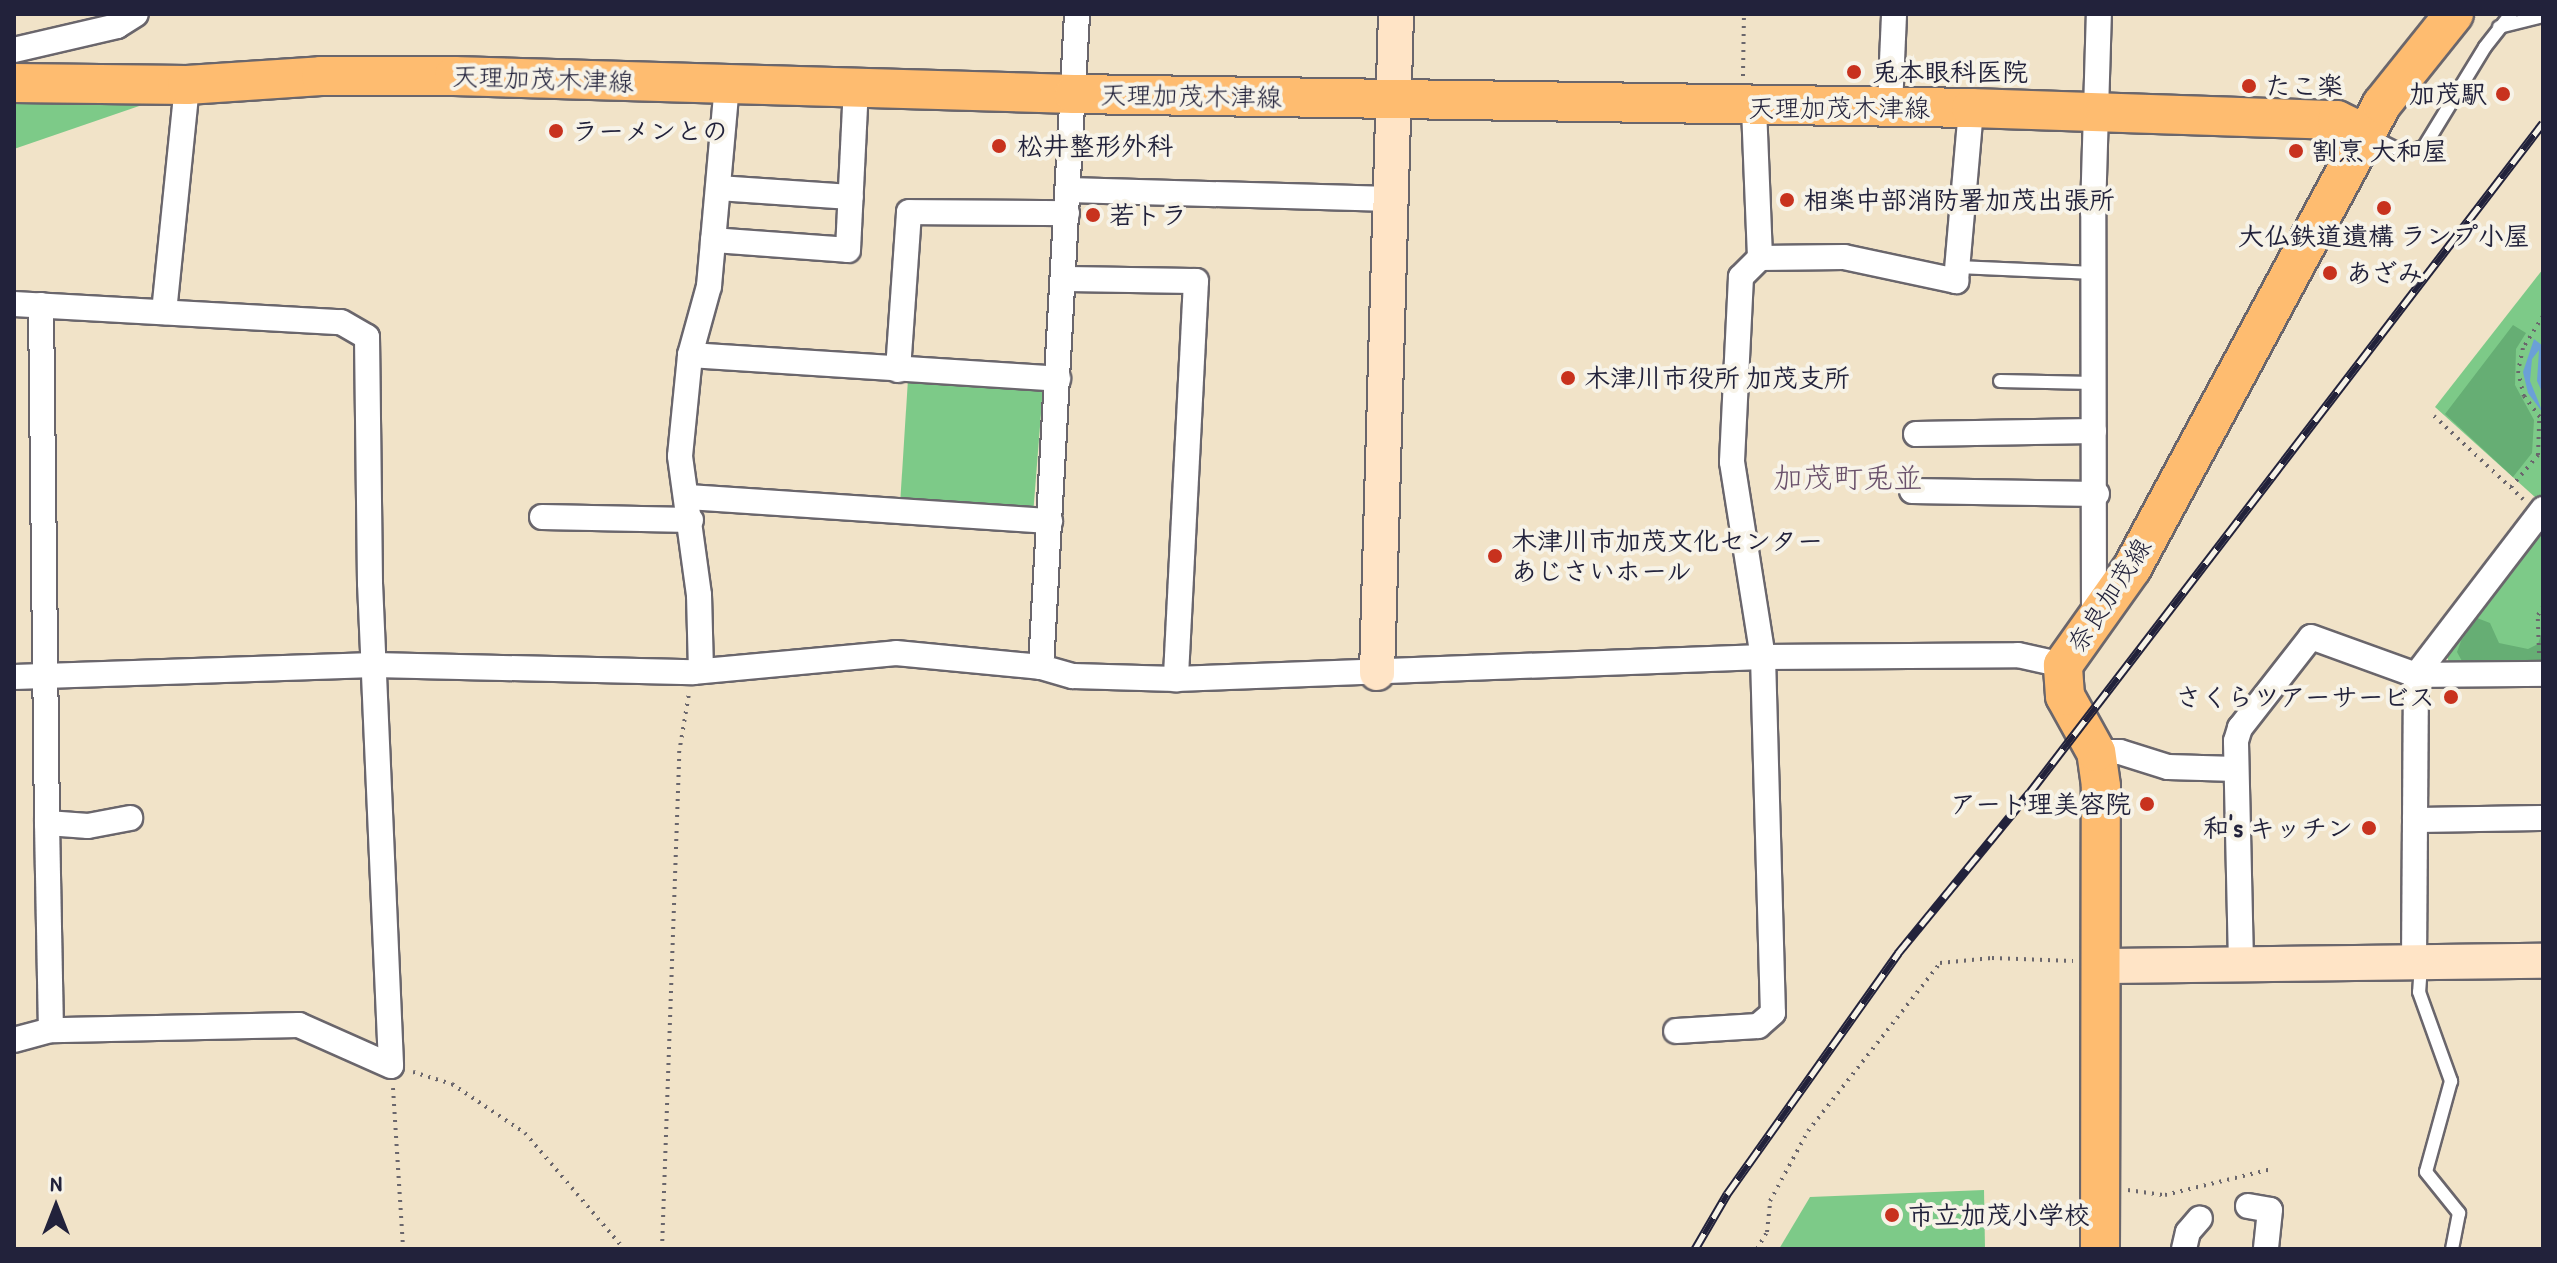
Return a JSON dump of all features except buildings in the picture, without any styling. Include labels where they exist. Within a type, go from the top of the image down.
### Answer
[{"type":"main road","name":"奈良加茂線","points":[[2100,1249],[2105,966],[2096,752],[2065,696],[2063,665],[2132,568],[2382,104],[2454,14]]},
{"type":"main road","name":"天理加茂木津線","points":[[14,83],[187,85],[351,76],[1748,108],[1971,108],[2337,120],[2366,134]]},
{"type":"street","points":[[14,50],[117,26],[136,14]]},
{"type":"street","points":[[1041,667],[1077,14]]},
{"type":"street","points":[[1377,673],[1396,14]]},
{"type":"street","points":[[1890,107],[1894,14]]},
{"type":"street","points":[[2094,619],[2097,494],[2093,383],[2099,14]]},
{"type":"street","points":[[164,312],[187,85]]},
{"type":"street","points":[[697,671],[689,509],[680,456],[690,355],[709,286],[727,85]]},
{"type":"street","points":[[713,240],[848,250],[856,89]]},
{"type":"street","points":[[1748,108],[1760,258]]},
{"type":"street","points":[[1676,1031],[1758,1026],[1773,1013],[1763,657],[1732,462],[1741,277],[1760,258],[1844,257],[1956,281],[1971,108]]},
{"type":"street","points":[[718,188],[851,197]]},
{"type":"street","points":[[898,370],[909,212],[1068,202],[1391,199]]},
{"type":"street","points":[[1064,279],[1196,281],[1176,679]]},
{"type":"street","points":[[14,304],[341,322],[367,337],[374,665],[391,1066],[299,1025],[51,1030],[14,1040]]},
{"type":"street","points":[[41,305],[51,1030]]},
{"type":"street","points":[[690,355],[1058,379]]},
{"type":"street","points":[[1916,434],[2094,431]]},
{"type":"street","points":[[1912,491],[2097,494]]},
{"type":"street","points":[[542,517],[689,509],[1050,521]]},
{"type":"street","points":[[2418,962],[2416,675],[2540,510]]},
{"type":"street","points":[[2241,963],[2236,769],[2240,728],[2311,637],[2416,675],[2543,674]]},
{"type":"street","points":[[14,677],[45,679],[145,670],[374,665],[697,671],[896,653],[1041,667],[1073,676],[1176,679],[1763,657],[2018,655],[2063,665]]},
{"type":"street","points":[[2096,752],[2120,752],[2168,767],[2236,769]]},
{"type":"street","points":[[47,823],[88,826],[130,818]]},
{"type":"street","points":[[2415,820],[2543,818]]},
{"type":"street","points":[[2105,966],[2543,961]]},
{"type":"street","points":[[2248,1206],[2270,1210],[2266,1249]]},
{"type":"street","points":[[2184,1249],[2188,1232],[2200,1218]]},
{"type":"lane","points":[[2366,134],[2394,151],[2424,147],[2498,27],[2511,14]]},
{"type":"lane","points":[[2498,27],[2543,16]]},
{"type":"lane","points":[[1958,267],[2094,273]]},
{"type":"lane","points":[[2000,381],[2093,383]]},
{"type":"lane","points":[[2418,962],[2419,992],[2451,1081],[2426,1172],[2459,1213],[2452,1249]]},
{"type":"path","points":[[1744,14],[1748,108]]},
{"type":"path","points":[[2511,487],[2538,455],[2541,420],[2524,396],[2518,371],[2523,348],[2543,316]]},
{"type":"path","points":[[2434,416],[2540,510]]},
{"type":"path","points":[[662,1249],[679,753],[697,671]]},
{"type":"path","points":[[1757,1249],[1767,1232],[1770,1201],[1808,1131],[1940,963],[1992,958],[2105,966]]},
{"type":"path","points":[[403,1249],[391,1066],[452,1084],[525,1133],[624,1249]]},
{"type":"path","points":[[2102,1187],[2165,1195],[2272,1169]]},
{"type":"green space","points":[[14,102],[145,104],[14,149]]},
{"type":"green space","points":[[2543,269],[2543,497],[2536,498],[2435,407]]},
{"type":"green space","points":[[2513,325],[2526,333],[2516,349],[2515,385],[2534,420],[2532,453],[2513,477],[2445,414]]},
{"type":"green space","points":[[908,379],[1043,388],[1033,515],[900,505]]},
{"type":"green space","points":[[2543,526],[2543,667],[2452,668],[2445,653]]},
{"type":"green space","points":[[2477,618],[2490,623],[2499,643],[2528,649],[2538,644],[2543,629],[2543,664],[2463,663],[2457,652]]},
{"type":"green space","points":[[1984,1190],[1985,1249],[1779,1249],[1810,1197]]},
{"type":"water","points":[[2534,339],[2543,346],[2543,394],[2537,381],[2539,350],[2532,359],[2530,381],[2543,413],[2528,393],[2523,372]]},
{"type":"railway","points":[[1695,1249],[1727,1194],[1898,953],[2030,792],[2543,123]]},
{"type":"place","name":"兎本眼科医院","points":[[1854,72]]},
{"type":"place","name":"たこ楽","points":[[2249,86]]},
{"type":"place","name":"加茂駅","points":[[2503,94]]},
{"type":"place","name":"ラーメンとの","points":[[556,131]]},
{"type":"place","name":"松井整形外科","points":[[999,146]]},
{"type":"place","name":"割烹 大和屋","points":[[2296,151]]},
{"type":"place","name":"相楽中部消防署加茂出張所","points":[[1787,200]]},
{"type":"place","name":"大仏鉄道遺構 ランプ小屋","points":[[2384,208]]},
{"type":"place","name":"若トラ","points":[[1093,215]]},
{"type":"place","name":"あざみ","points":[[2330,273]]},
{"type":"place","name":"木津川市役所 加茂支所","points":[[1568,378]]},
{"type":"place","name":"木津川市加茂文化センター あじさいホール","points":[[1495,556]]},
{"type":"place","name":"さくらツアーサービス","points":[[2451,697]]},
{"type":"place","name":"アート理美容院","points":[[2147,804]]},
{"type":"place","name":"和's キッチン","points":[[2369,828]]},
{"type":"place","name":"市立加茂小学校","points":[[1892,1215]]},
{"type":"district","name":"加茂町兎並","points":[[1848,477]]}]
